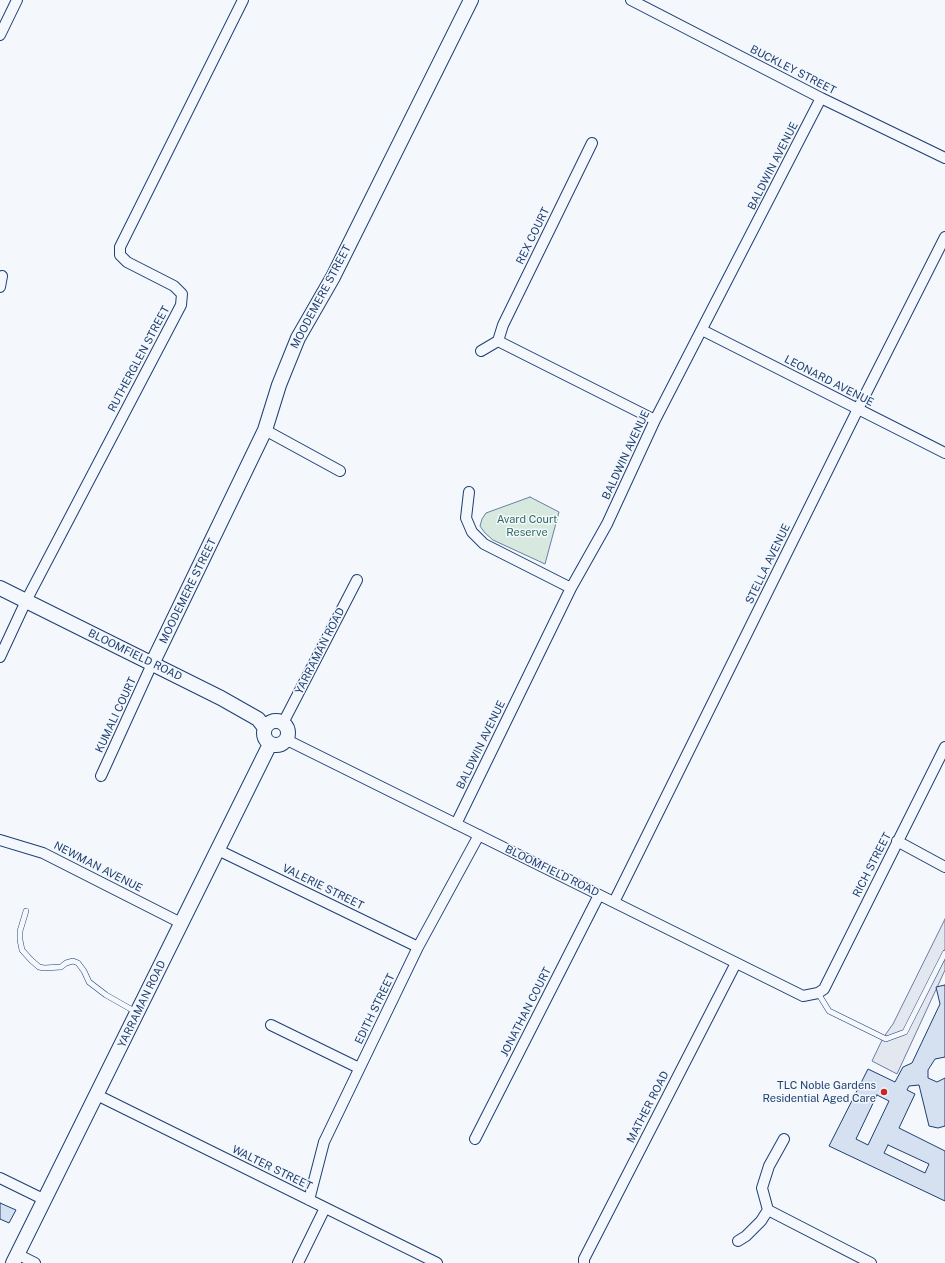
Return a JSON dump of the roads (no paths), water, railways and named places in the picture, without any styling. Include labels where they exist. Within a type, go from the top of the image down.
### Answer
[{"type":"street","points":[[0,34],[17,0]]},
{"type":"street","name":"RUTHERGLEN STREET","points":[[26,601],[181,305],[182,294],[174,286],[127,262],[120,255],[120,247],[243,0]]},
{"type":"street","name":"MOODEMERE STREET","points":[[152,664],[265,430],[279,386],[298,338],[336,270],[471,0]]},
{"type":"street","name":"BUCKLEY STREET","points":[[633,0],[820,98],[945,158]]},
{"type":"street","name":"BALDWIN AVENUE","points":[[456,824],[571,588],[607,524],[655,420],[820,98]]},
{"type":"street","name":"REX COURT","points":[[498,341],[503,325],[592,144]]},
{"type":"street","name":"STELLA AVENUE","points":[[614,902],[858,409],[945,237]]},
{"type":"street","points":[[0,287],[2,276]]},
{"type":"street","name":"LEONARD AVENUE","points":[[702,330],[945,453]]},
{"type":"street","points":[[481,351],[498,341],[655,420]]},
{"type":"street","points":[[265,430],[340,471]]},
{"type":"street","points":[[470,492],[466,518],[472,532],[484,544],[571,588]]},
{"type":"street","name":"YARRAMAN ROAD","points":[[283,723],[357,580]]},
{"type":"street","name":"BLOOMFIELD ROAD","points":[[0,588],[221,698],[258,719],[265,728]]},
{"type":"street","points":[[0,657],[26,601]]},
{"type":"street","name":"KUMALI COURT","points":[[101,776],[152,664]]},
{"type":"street","points":[[279,721],[283,723],[289,732],[287,740],[277,746],[270,744],[264,735],[265,728],[271,722],[279,721]]},
{"type":"street","name":"BLOOMFIELD ROAD","points":[[287,740],[803,996],[818,993]]},
{"type":"street","name":"YARRAMAN ROAD","points":[[15,1258],[270,744]]},
{"type":"street","name":"RICH STREET","points":[[818,993],[824,989],[945,747]]},
{"type":"street","name":"EDITH STREET","points":[[309,1200],[324,1142],[418,947],[479,835]]},
{"type":"street","name":"NEWMAN AVENUE","points":[[0,840],[43,853],[181,923]]},
{"type":"street","points":[[897,841],[945,867]]},
{"type":"street","name":"VALERIE STREET","points":[[218,850],[418,947]]},
{"type":"street","name":"JONATHAN COURT","points":[[475,1139],[599,895]]},
{"type":"street","name":"MATHER ROAD","points":[[584,1263],[584,1259],[736,963]]},
{"type":"street","points":[[271,1025],[359,1068]]},
{"type":"street","name":"WALTER STREET","points":[[97,1095],[437,1263]]},
{"type":"street","points":[[784,1139],[769,1166],[762,1188],[768,1210],[871,1263]]},
{"type":"street","points":[[0,1178],[44,1200]]},
{"type":"street","points":[[298,1263],[326,1208]]},
{"type":"street","points":[[738,1240],[746,1236],[761,1221],[768,1210]]},
{"type":"street","points":[[15,1258],[35,1263]]},
{"type":"lane","points":[[26,911],[20,931],[20,940],[22,950],[31,960],[39,967],[44,968],[61,967],[66,963],[73,961],[78,963],[89,982],[106,995],[137,1012]]},
{"type":"lane","points":[[818,993],[829,1011],[886,1039],[905,1032],[945,952]]},
{"type":"place","name":"TLC Noble Gardens Residential Aged Care","points":[[884,1092]]},
{"type":"park label","name":"Avard Court Reserve","points":[[527,526]]}]
